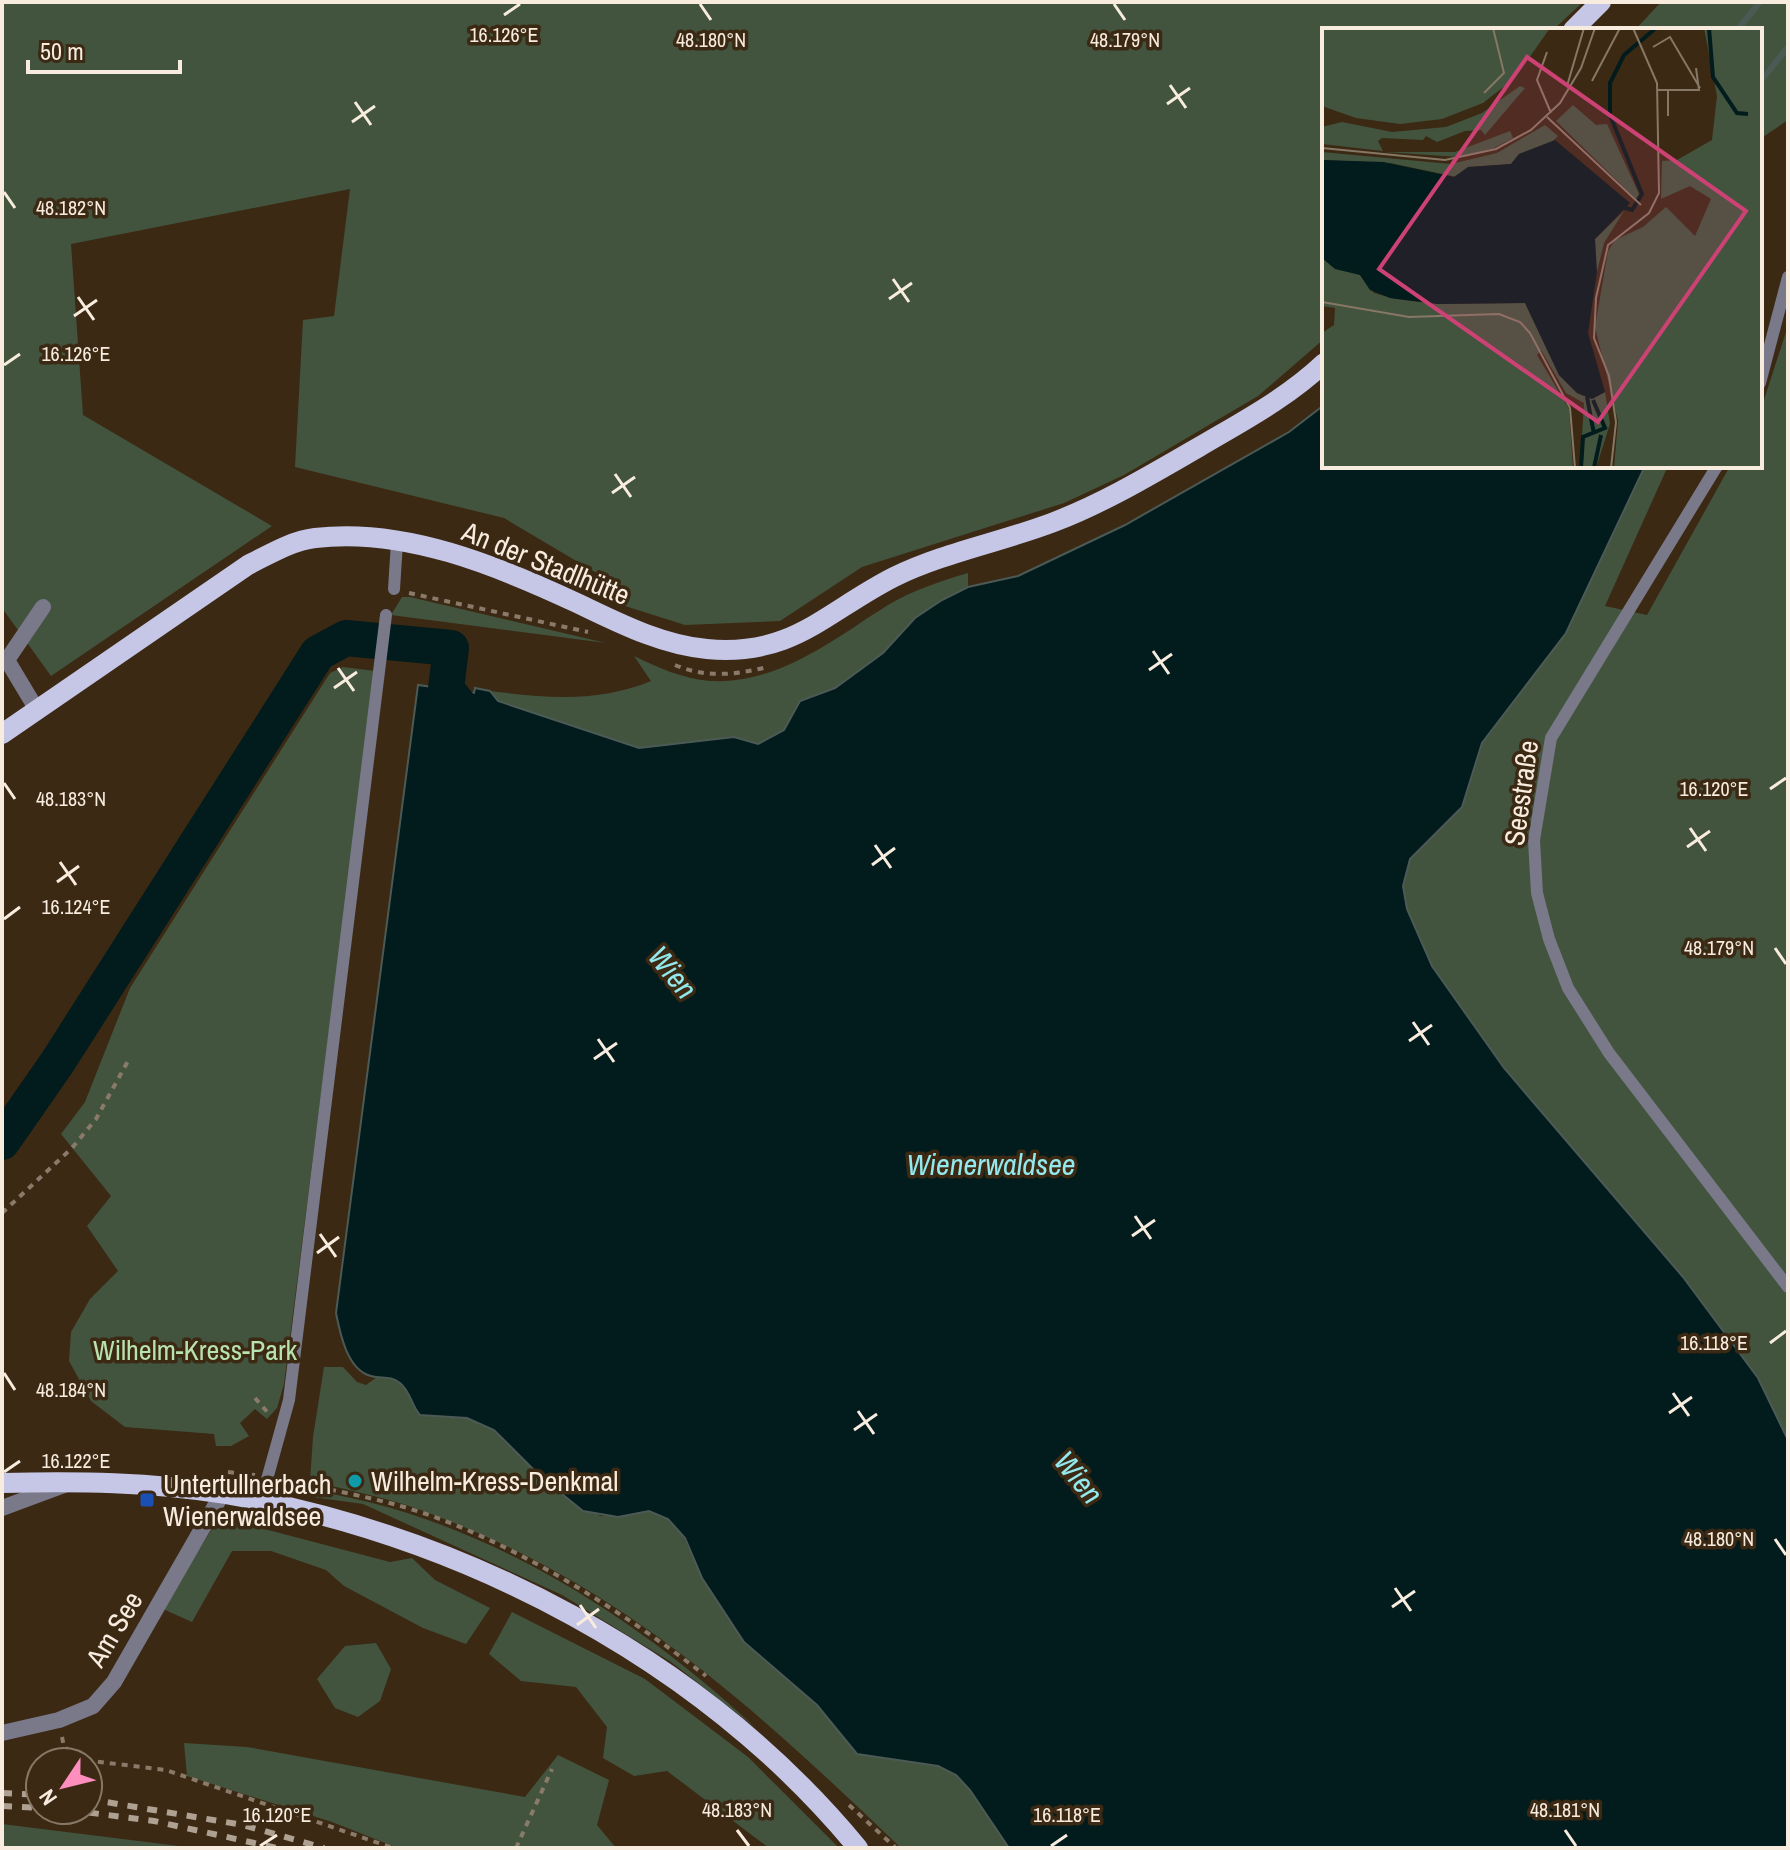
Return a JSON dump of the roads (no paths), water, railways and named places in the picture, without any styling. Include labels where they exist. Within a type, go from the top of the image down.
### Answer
[{"type":"main road","points":[[1575,28],[1601,2]]},
{"type":"main road","name":"An der Stadlhütte","points":[[2,734],[248,565],[290,545],[315,538],[345,537],[397,542],[490,566],[654,637],[705,649],[744,650],[774,645],[803,634],[870,591],[933,561],[1019,535],[1092,505],[1278,401],[1322,365]]},
{"type":"main road","points":[[2,1483],[75,1481],[222,1494],[261,1501],[400,1539],[490,1575],[578,1619],[678,1682],[771,1756],[858,1848]]},
{"type":"street","points":[[37,710],[7,660],[43,607]]},
{"type":"street","points":[[2,1508],[75,1481]]},
{"type":"street","name":"Am See","points":[[2,1733],[59,1720],[93,1706],[114,1682],[222,1494]]},
{"type":"lane","points":[[1762,375],[1788,277]]},
{"type":"lane","name":"Seestraße","points":[[1716,468],[1551,738],[1534,840],[1537,893],[1549,939],[1568,988],[1609,1053],[1788,1287]]},
{"type":"lane","points":[[394,589],[397,542]]},
{"type":"lane","points":[[261,1501],[289,1400],[386,615]]},
{"type":"water","name":"Wienerwaldsee","points":[[1322,407],[1322,468],[1644,468],[1566,633],[1482,743],[1462,807],[1410,859],[1403,886],[1407,909],[1432,966],[1504,1068],[1683,1277],[1758,1378],[1788,1440],[1788,1848],[1009,1848],[970,1790],[956,1775],[938,1766],[857,1754],[817,1705],[744,1642],[702,1578],[685,1538],[668,1519],[649,1511],[618,1517],[583,1511],[541,1477],[494,1430],[467,1418],[420,1415],[400,1383],[371,1376],[356,1366],[343,1340],[336,1313],[418,685],[474,693],[475,688],[490,691],[498,701],[639,748],[734,737],[758,744],[784,730],[800,701],[835,688],[883,653],[915,618],[942,600],[968,587],[1018,576],[1125,525],[1289,432]]},
{"type":"waterway","points":[[1739,28],[1760,2]]},
{"type":"waterway","points":[[1762,80],[1788,47]]},
{"type":"waterway","name":"Wien","points":[[2,1142],[57,1063],[318,653],[346,638],[451,648],[446,689],[477,727]]},
{"type":"railway","points":[[2,1793],[24,1794]]},
{"type":"railway","points":[[104,1802],[243,1825],[324,1848]]},
{"type":"railway","points":[[2,1806],[24,1807]]},
{"type":"railway","points":[[104,1815],[154,1821],[277,1848]]},
{"type":"place","name":"Wilhelm-Kress-Denkmal","points":[[355,1481]]},
{"type":"place","name":"Untertullnerbach Wienerwaldsee","points":[[147,1500]]},
{"type":"park label","name":"Wilhelm-Kress-Park","points":[[195,1350]]}]
